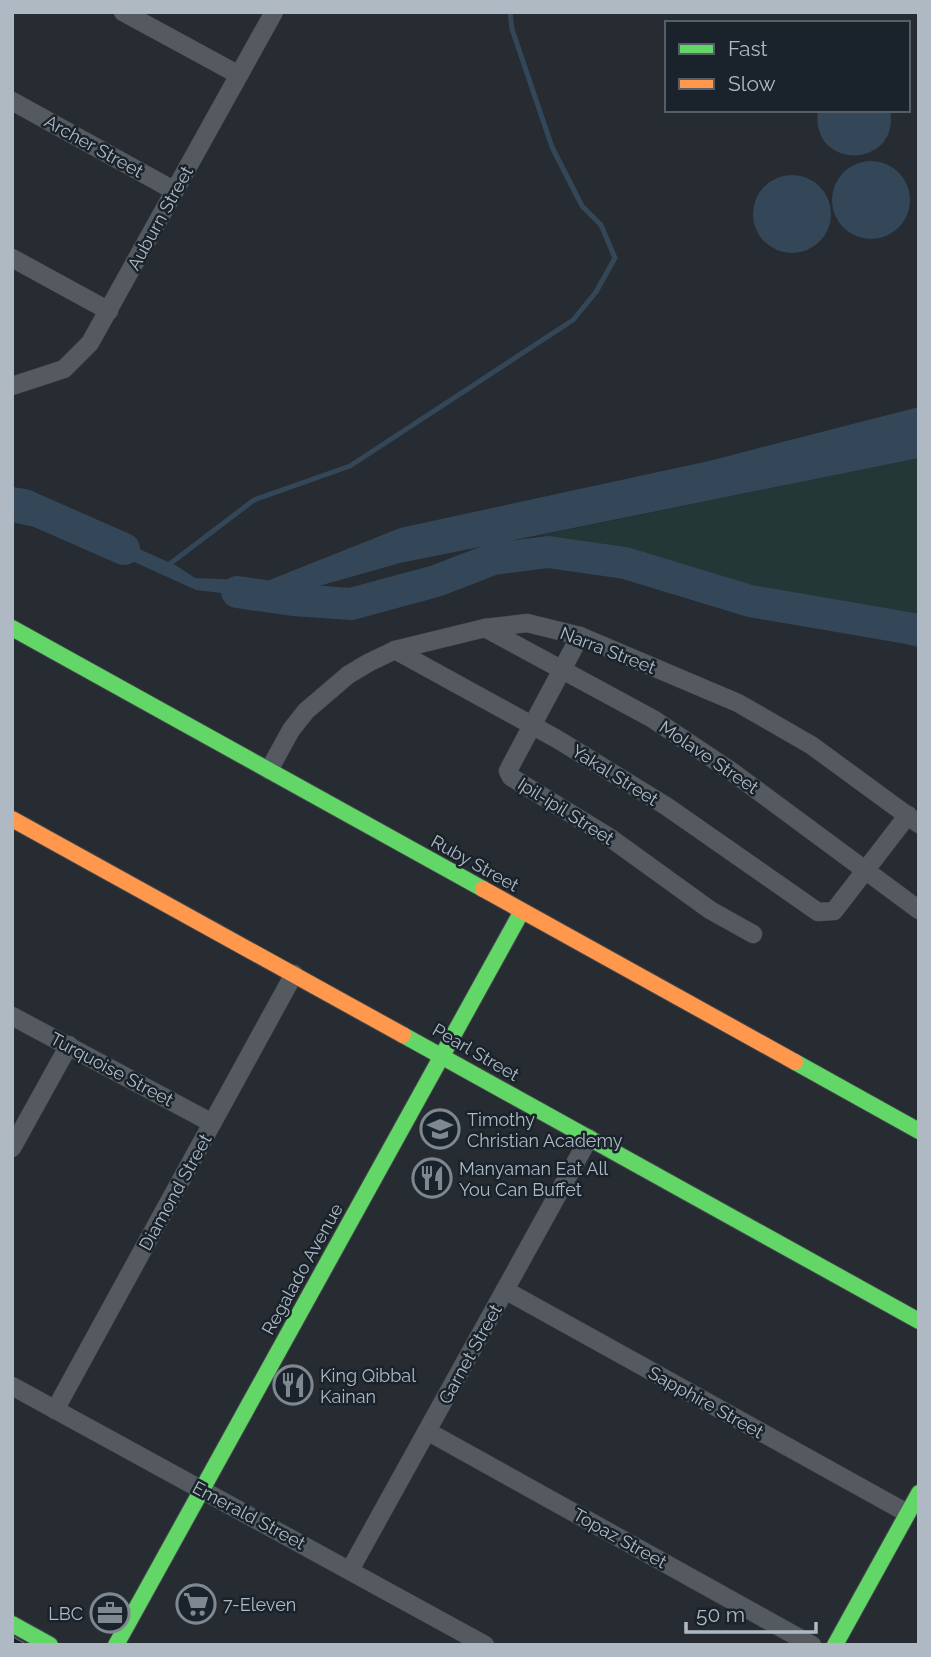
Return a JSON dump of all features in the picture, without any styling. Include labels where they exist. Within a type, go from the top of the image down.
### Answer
[{"type":"street","points":[[123,12],[239,75]]},
{"type":"street","name":"Auburn Street","points":[[12,386],[42,379],[64,369],[90,343],[274,12]]},
{"type":"street","name":"Archer Street","points":[[12,101],[176,191]]},
{"type":"street","points":[[12,258],[109,311]]},
{"type":"street","name":"Narra Street","points":[[269,770],[290,730],[306,711],[348,675],[395,650],[485,628],[527,622],[580,635],[738,703],[775,722],[913,820]]},
{"type":"street","name":"Ruby Street","points":[[12,628],[919,1131]]},
{"type":"street","name":"Molave Street","points":[[485,628],[653,719],[867,869],[919,910]]},
{"type":"street","name":"Ipil-ipil Street","points":[[580,635],[508,771],[511,776],[609,837],[710,910],[753,934]]},
{"type":"street","name":"Yakal Street","points":[[395,650],[533,725],[666,806],[818,912],[827,914],[834,911],[867,869]]},
{"type":"street","name":"Pearl Street","points":[[12,819],[919,1321]]},
{"type":"street","points":[[867,869],[913,820]]},
{"type":"street","name":"Regalado Avenue","points":[[116,1645],[522,911]]},
{"type":"street","name":"Diamond Street","points":[[55,1410],[294,974]]},
{"type":"street","name":"Turquoise Street","points":[[12,1016],[212,1123]]},
{"type":"street","points":[[12,1148],[69,1045]]},
{"type":"street","name":"Garnet Street","points":[[350,1570],[589,1138]]},
{"type":"street","name":"Sapphire Street","points":[[505,1290],[907,1513]]},
{"type":"street","name":"Emerald Street","points":[[12,1386],[485,1645]]},
{"type":"street","name":"Topaz Street","points":[[427,1431],[812,1645]]},
{"type":"street","points":[[835,1645],[919,1493]]},
{"type":"street","points":[[12,1624],[50,1645]]},
{"type":"shaded area","points":[[919,458],[919,649],[854,626],[576,568],[542,535]]},
{"type":"water","points":[[818,112],[890,112],[890,129],[882,144],[870,152],[855,155],[840,153],[827,144],[819,130]]},
{"type":"water","points":[[871,161],[886,164],[903,178],[910,200],[907,215],[893,232],[871,239],[856,236],[839,222],[832,200],[835,185],[849,168]]},
{"type":"water","points":[[792,175],[807,178],[824,192],[831,214],[828,229],[814,246],[792,253],[777,250],[760,236],[753,214],[756,199],[770,182]]},
{"type":"water","points":[[919,407],[919,458],[400,563],[273,599],[196,590],[121,556],[104,543],[12,522],[12,516],[126,543],[177,566],[195,578],[267,581],[400,528],[709,461]]},
{"type":"waterway","points":[[167,566],[254,500],[350,466],[573,320],[596,292],[615,258],[601,225],[582,206],[552,147],[512,29],[510,12]]},
{"type":"waterway","points":[[12,503],[24,505],[124,549]]},
{"type":"waterway","points":[[237,592],[351,604],[436,581],[493,559],[548,552],[625,563],[750,601],[919,630]]},
{"type":"railway","points":[[12,1640],[21,1645]]},
{"type":"traffic: fast","points":[[12,628],[483,889]]},
{"type":"traffic: fast","points":[[116,1645],[522,911]]},
{"type":"traffic: fast","points":[[403,1035],[919,1321]]},
{"type":"traffic: fast","points":[[795,1062],[919,1131]]},
{"type":"traffic: fast","points":[[835,1645],[919,1493]]},
{"type":"traffic: fast","points":[[12,1624],[50,1645]]},
{"type":"traffic: slow","points":[[12,819],[403,1035]]},
{"type":"traffic: slow","points":[[483,889],[795,1062]]},
{"type":"place","name":"Timothy Christian Academy","points":[[440,1129]]},
{"type":"place","name":"Manyaman Eat All You Can Buffet","points":[[432,1178]]},
{"type":"place","name":"King Qibbal Kainan","points":[[293,1385]]},
{"type":"place","name":"7-Eleven","points":[[196,1604]]},
{"type":"place","name":"LBC","points":[[110,1613]]}]
